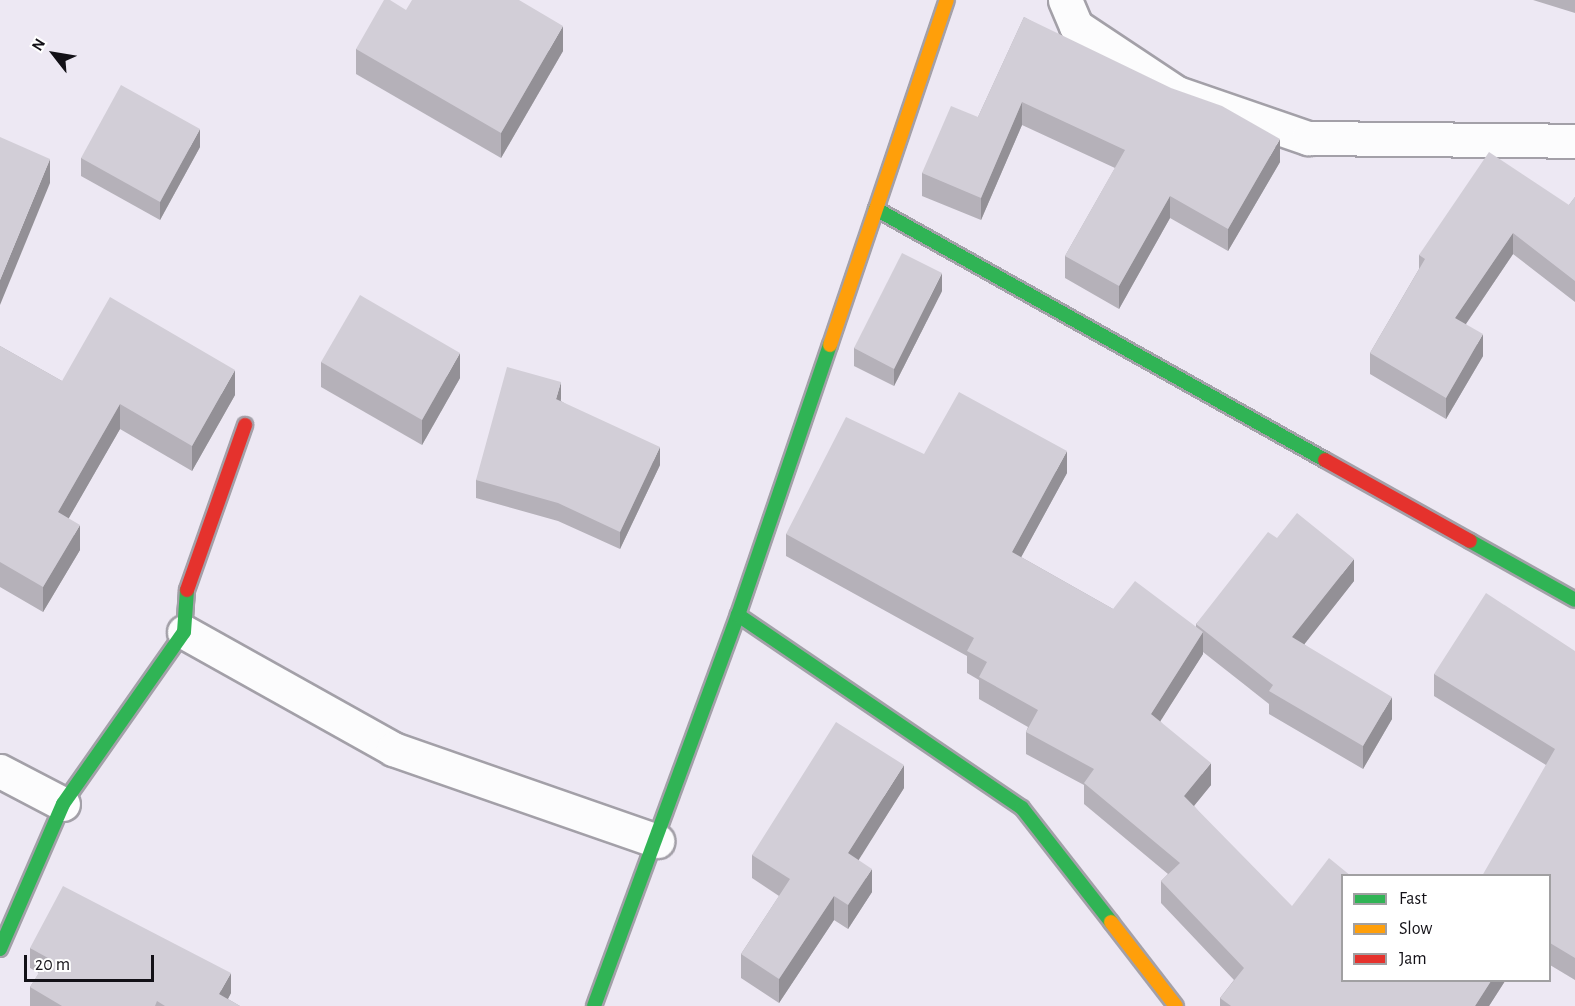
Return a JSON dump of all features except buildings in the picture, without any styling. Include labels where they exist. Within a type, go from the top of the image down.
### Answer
[{"type":"street","points":[[594,1006],[657,842],[738,615],[947,0]]},
{"type":"street","points":[[1065,0],[1076,26],[1177,93],[1308,138],[1575,141]]},
{"type":"street","points":[[876,209],[1575,600]]},
{"type":"street","points":[[0,949],[63,804],[184,632],[187,589],[245,425]]},
{"type":"street","points":[[738,615],[1022,808],[1176,1006]]},
{"type":"street","points":[[184,632],[393,748],[657,842]]},
{"type":"street","points":[[0,771],[63,804]]},
{"type":"traffic: fast","points":[[876,209],[1325,460]]},
{"type":"traffic: fast","points":[[594,1006],[738,615],[830,345]]},
{"type":"traffic: fast","points":[[1470,541],[1575,600]]},
{"type":"traffic: fast","points":[[0,949],[63,804],[184,632],[187,590]]},
{"type":"traffic: fast","points":[[738,615],[1022,808],[1111,922]]},
{"type":"traffic: slow","points":[[830,345],[947,0]]},
{"type":"traffic: slow","points":[[1111,922],[1176,1006]]},
{"type":"traffic: jam","points":[[187,590],[245,425]]},
{"type":"traffic: jam","points":[[1325,460],[1470,541]]}]
